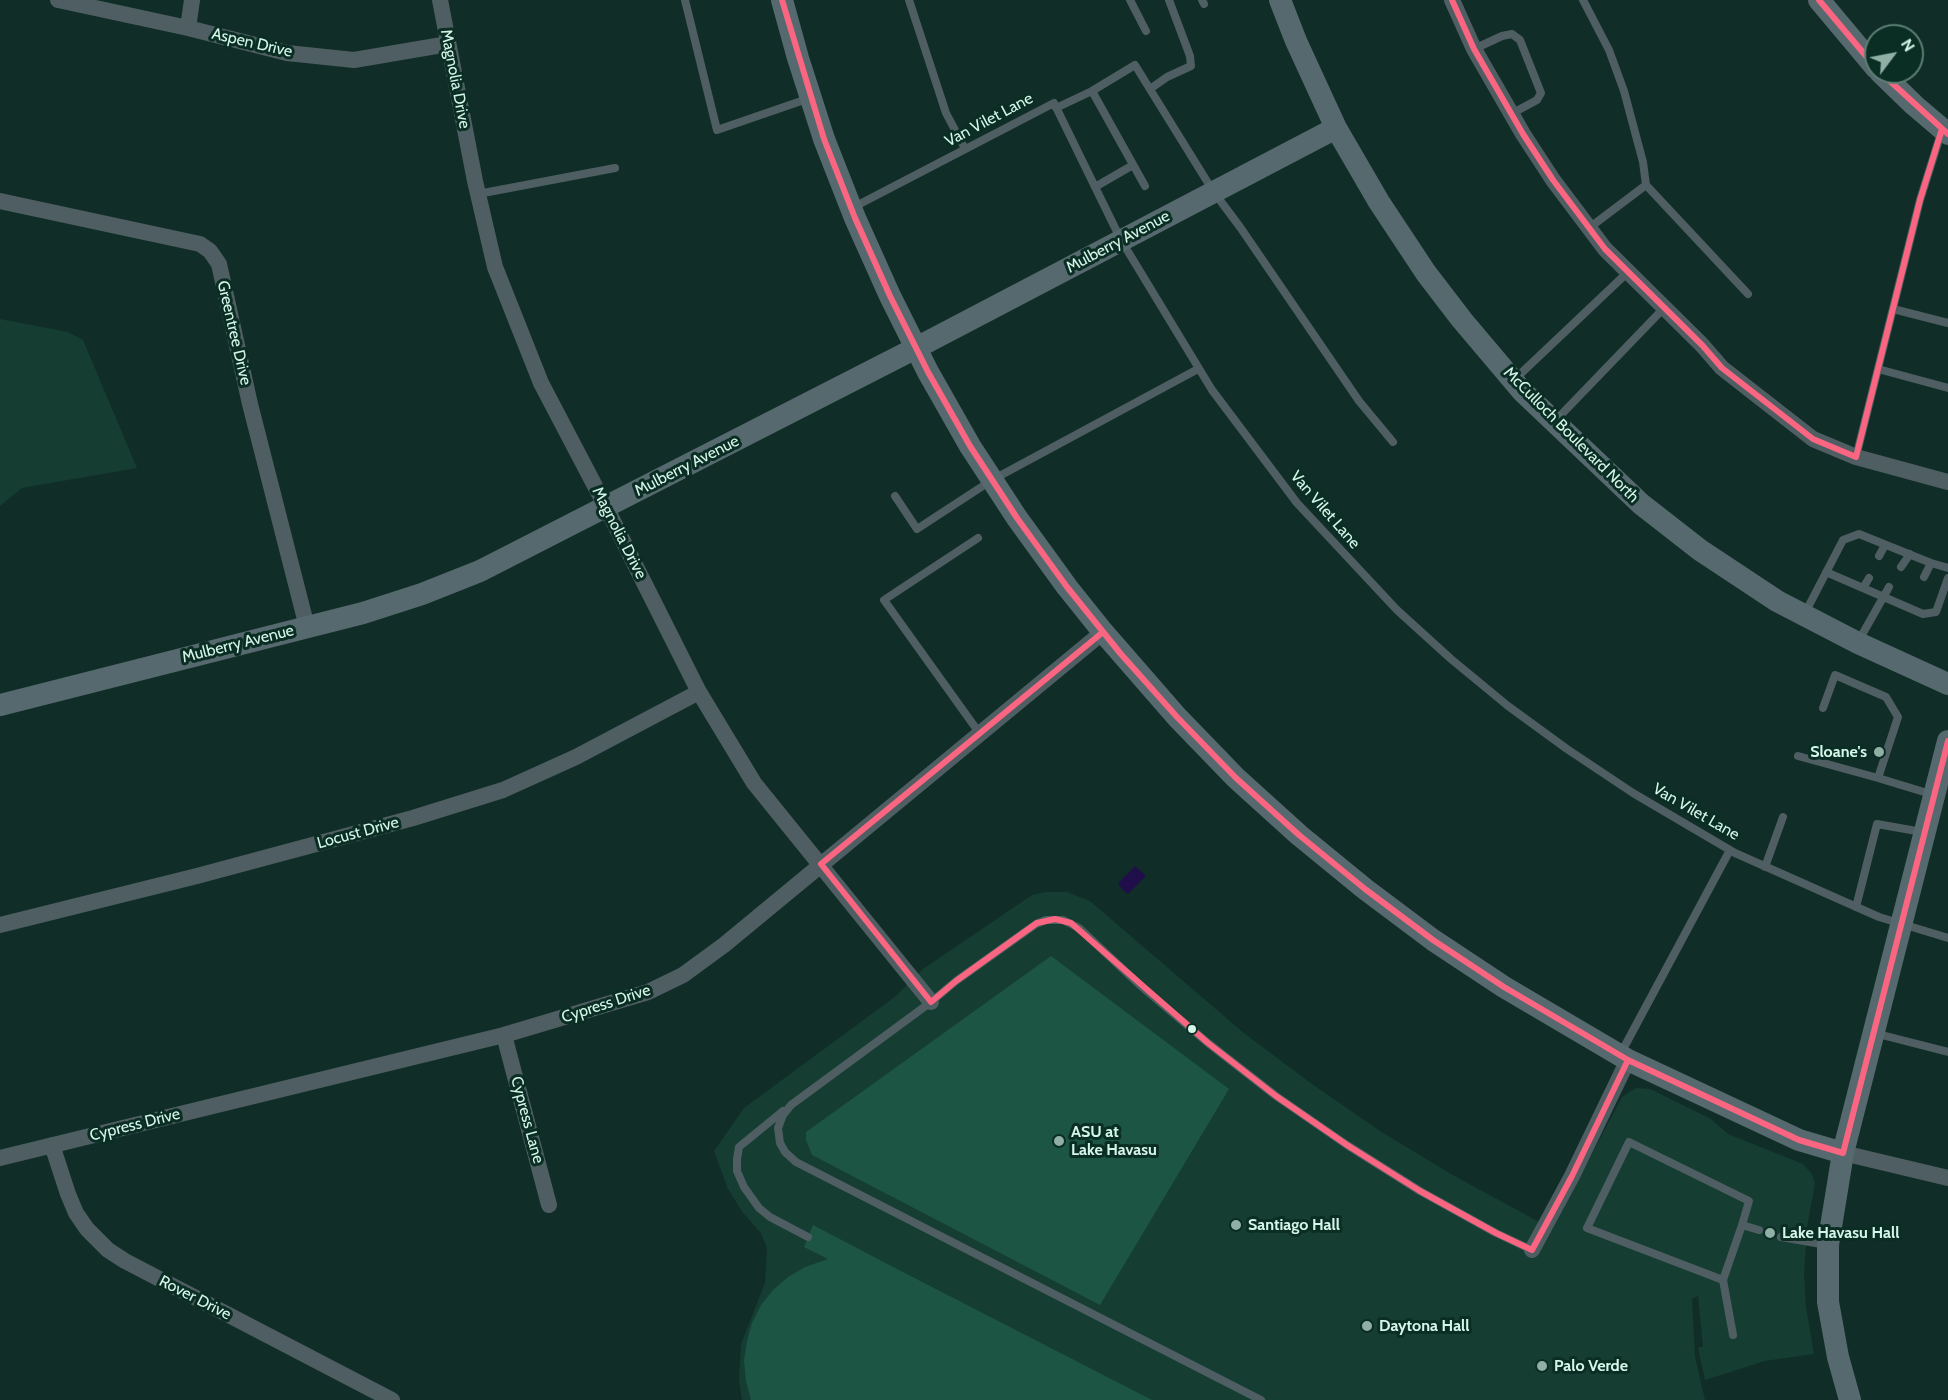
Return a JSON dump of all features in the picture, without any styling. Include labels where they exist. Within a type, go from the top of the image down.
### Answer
[{"type":"street","name":"Aspen Drive","points":[[58,0],[188,28],[287,53],[354,60],[448,44]]},
{"type":"street","points":[[188,28],[192,0]]},
{"type":"street","name":"Magnolia Drive","points":[[440,0],[478,194],[495,267],[541,383],[699,692],[754,783],[931,1002]]},
{"type":"street","points":[[782,0],[810,98],[851,209],[916,348],[970,446],[1054,570],[1103,632],[1176,717],[1236,778],[1340,869],[1451,952],[1504,987],[1624,1058],[1799,1140],[1843,1154],[1948,1178]]},
{"type":"street","name":"McCulloch Boulevard North","points":[[1280,0],[1336,128],[1379,202],[1426,273],[1462,320],[1513,381],[1554,423],[1641,504],[1700,550],[1804,615],[1858,643],[1948,684]]},
{"type":"street","points":[[1452,0],[1474,49],[1553,180],[1605,249],[1722,368],[1813,439],[1856,457],[1948,483]]},
{"type":"street","points":[[1819,0],[1864,54]]},
{"type":"street","points":[[1893,84],[1945,132]]},
{"type":"street","name":"Mulberry Avenue","points":[[0,705],[363,613],[461,579],[536,544],[1336,128]]},
{"type":"street","name":"Greentree Drive","points":[[0,201],[200,244],[210,251],[219,264],[250,404],[307,627]]},
{"type":"street","name":"Cypress Drive","points":[[0,1158],[504,1035],[648,992],[683,975],[724,945],[1103,632]]},
{"type":"street","name":"Locust Drive","points":[[0,925],[392,824],[503,790],[576,758],[699,692]]},
{"type":"street","points":[[1850,1400],[1838,1357],[1828,1302],[1827,1245],[1843,1154],[1948,741]]},
{"type":"street","name":"Cypress Lane","points":[[504,1035],[549,1205]]},
{"type":"street","points":[[1532,1250],[1572,1176],[1624,1058]]},
{"type":"street","name":"Rover Drive","points":[[52,1145],[76,1213],[87,1229],[108,1250],[124,1261],[392,1400]]},
{"type":"lane","points":[[685,0],[717,130],[810,98]]},
{"type":"lane","points":[[909,0],[946,113],[965,149]]},
{"type":"lane","points":[[1130,0],[1146,31]]},
{"type":"lane","points":[[1150,89],[1167,77],[1191,66],[1190,56],[1169,0]]},
{"type":"lane","points":[[1583,0],[1609,50],[1623,91],[1643,162],[1646,185],[1748,294]]},
{"type":"lane","points":[[1474,49],[1502,36],[1512,34],[1520,40],[1541,93],[1537,100],[1512,114]]},
{"type":"lane","points":[[1056,108],[1092,91],[1135,65],[1213,191],[1359,401],[1393,442]]},
{"type":"lane","points":[[1092,91],[1145,186]]},
{"type":"lane","name":"Van Vilet Lane","points":[[851,209],[1054,103],[1121,240],[1198,369],[1240,430],[1297,503],[1379,592],[1451,659],[1508,706],[1633,793],[1730,850],[1765,867],[1856,907],[1948,938]]},
{"type":"lane","points":[[1856,457],[1920,200],[1945,132]]},
{"type":"lane","points":[[1095,187],[1133,165]]},
{"type":"lane","points":[[478,194],[615,168]]},
{"type":"lane","points":[[1589,228],[1646,185]]},
{"type":"lane","points":[[1513,381],[1628,272]]},
{"type":"lane","points":[[1554,423],[1664,308]]},
{"type":"lane","points":[[1893,309],[1948,323]]},
{"type":"lane","points":[[895,496],[917,529],[992,480],[1198,369]]},
{"type":"lane","points":[[1878,369],[1948,388]]},
{"type":"lane","points":[[1804,615],[1843,540],[1858,534],[1948,568]]},
{"type":"lane","points":[[978,538],[884,600],[980,734]]},
{"type":"lane","points":[[1879,556],[1885,545]]},
{"type":"lane","points":[[1901,567],[1910,554]]},
{"type":"lane","points":[[1924,577],[1931,563]]},
{"type":"lane","points":[[1826,572],[1923,614],[1936,612],[1948,578]]},
{"type":"lane","points":[[1863,588],[1869,578]]},
{"type":"lane","points":[[1858,643],[1889,588]]},
{"type":"lane","points":[[1907,608],[1912,598]]},
{"type":"lane","points":[[1823,708],[1835,675],[1886,697],[1898,717],[1878,778]]},
{"type":"lane","points":[[1798,756],[1934,795]]},
{"type":"lane","points":[[1765,867],[1783,817]]},
{"type":"lane","points":[[1856,907],[1877,824],[1925,833]]},
{"type":"lane","points":[[1624,1058],[1730,850]]},
{"type":"lane","points":[[808,1237],[770,1217],[748,1194],[737,1171],[736,1159],[739,1147],[956,981],[1037,924],[1055,919],[1071,923],[1208,1043],[1276,1096],[1347,1145],[1420,1191],[1532,1250]]},
{"type":"lane","points":[[1874,1033],[1948,1052]]},
{"type":"lane","points":[[791,1105],[780,1120],[779,1136],[784,1151],[796,1162],[1261,1400]]},
{"type":"lane","points":[[1722,1280],[1587,1228],[1629,1142],[1749,1201],[1722,1280],[1733,1335]]},
{"type":"lane","points":[[1742,1225],[1760,1230]]},
{"type":"lane","points":[[1781,1237],[1827,1245]]},
{"type":"shaded area","points":[[0,319],[68,332],[83,340],[137,468],[22,488],[0,506]]},
{"type":"shaded area","points":[[1135,866],[1146,876],[1128,894],[1118,883]]},
{"type":"shaded area","name":"ASU at Lake Havasu","points":[[1067,892],[1090,901],[1245,1034],[1312,1084],[1380,1131],[1451,1174],[1552,1229],[1622,1097],[1636,1088],[1650,1089],[1711,1119],[1728,1134],[1803,1164],[1812,1174],[1815,1184],[1807,1227],[1804,1275],[1806,1307],[1814,1354],[1765,1361],[1705,1380],[1698,1348],[1703,1346],[1698,1296],[1692,1299],[1695,1357],[1705,1400],[742,1400],[739,1379],[741,1344],[765,1283],[767,1248],[761,1233],[743,1213],[728,1189],[714,1151],[744,1108],[896,996],[923,969],[1032,895]]},
{"type":"shaded area","points":[[1051,956],[1229,1089],[1100,1305],[812,1155],[806,1140],[806,1132]]},
{"type":"shaded area","points":[[813,1225],[1152,1400],[751,1400],[744,1361],[752,1323],[761,1305],[788,1277],[805,1267],[828,1259],[804,1247]]},
{"type":"transit line","points":[[782,0],[824,139],[855,218],[890,296],[928,372],[970,446],[1017,518],[1067,587],[1120,653],[1236,778],[1299,835],[1365,889],[1433,940],[1504,987],[1628,1060],[1799,1140],[1843,1153],[1948,741]]},
{"type":"transit line","points":[[1452,0],[1474,49],[1523,134],[1553,180],[1605,249],[1702,345],[1722,368],[1813,439],[1856,457],[1920,200],[1942,129]]},
{"type":"transit line","points":[[1819,0],[1864,54]]},
{"type":"transit line","points":[[1893,84],[1948,134]]},
{"type":"transit line","points":[[1103,632],[821,864],[931,1002],[956,981],[1037,923],[1055,919],[1071,923],[1208,1043],[1276,1096],[1347,1145],[1420,1191],[1532,1250],[1572,1176],[1628,1060]]},
{"type":"place","name":"Sloane's","points":[[1879,752]]},
{"type":"place","name":"ASU at Lake Havasu","points":[[1059,1141]]},
{"type":"place","name":"Santiago Hall","points":[[1236,1225]]},
{"type":"place","name":"Lake Havasu Hall","points":[[1770,1233]]},
{"type":"place","name":"Daytona Hall","points":[[1367,1326]]},
{"type":"place","name":"Palo Verde","points":[[1542,1366]]}]
